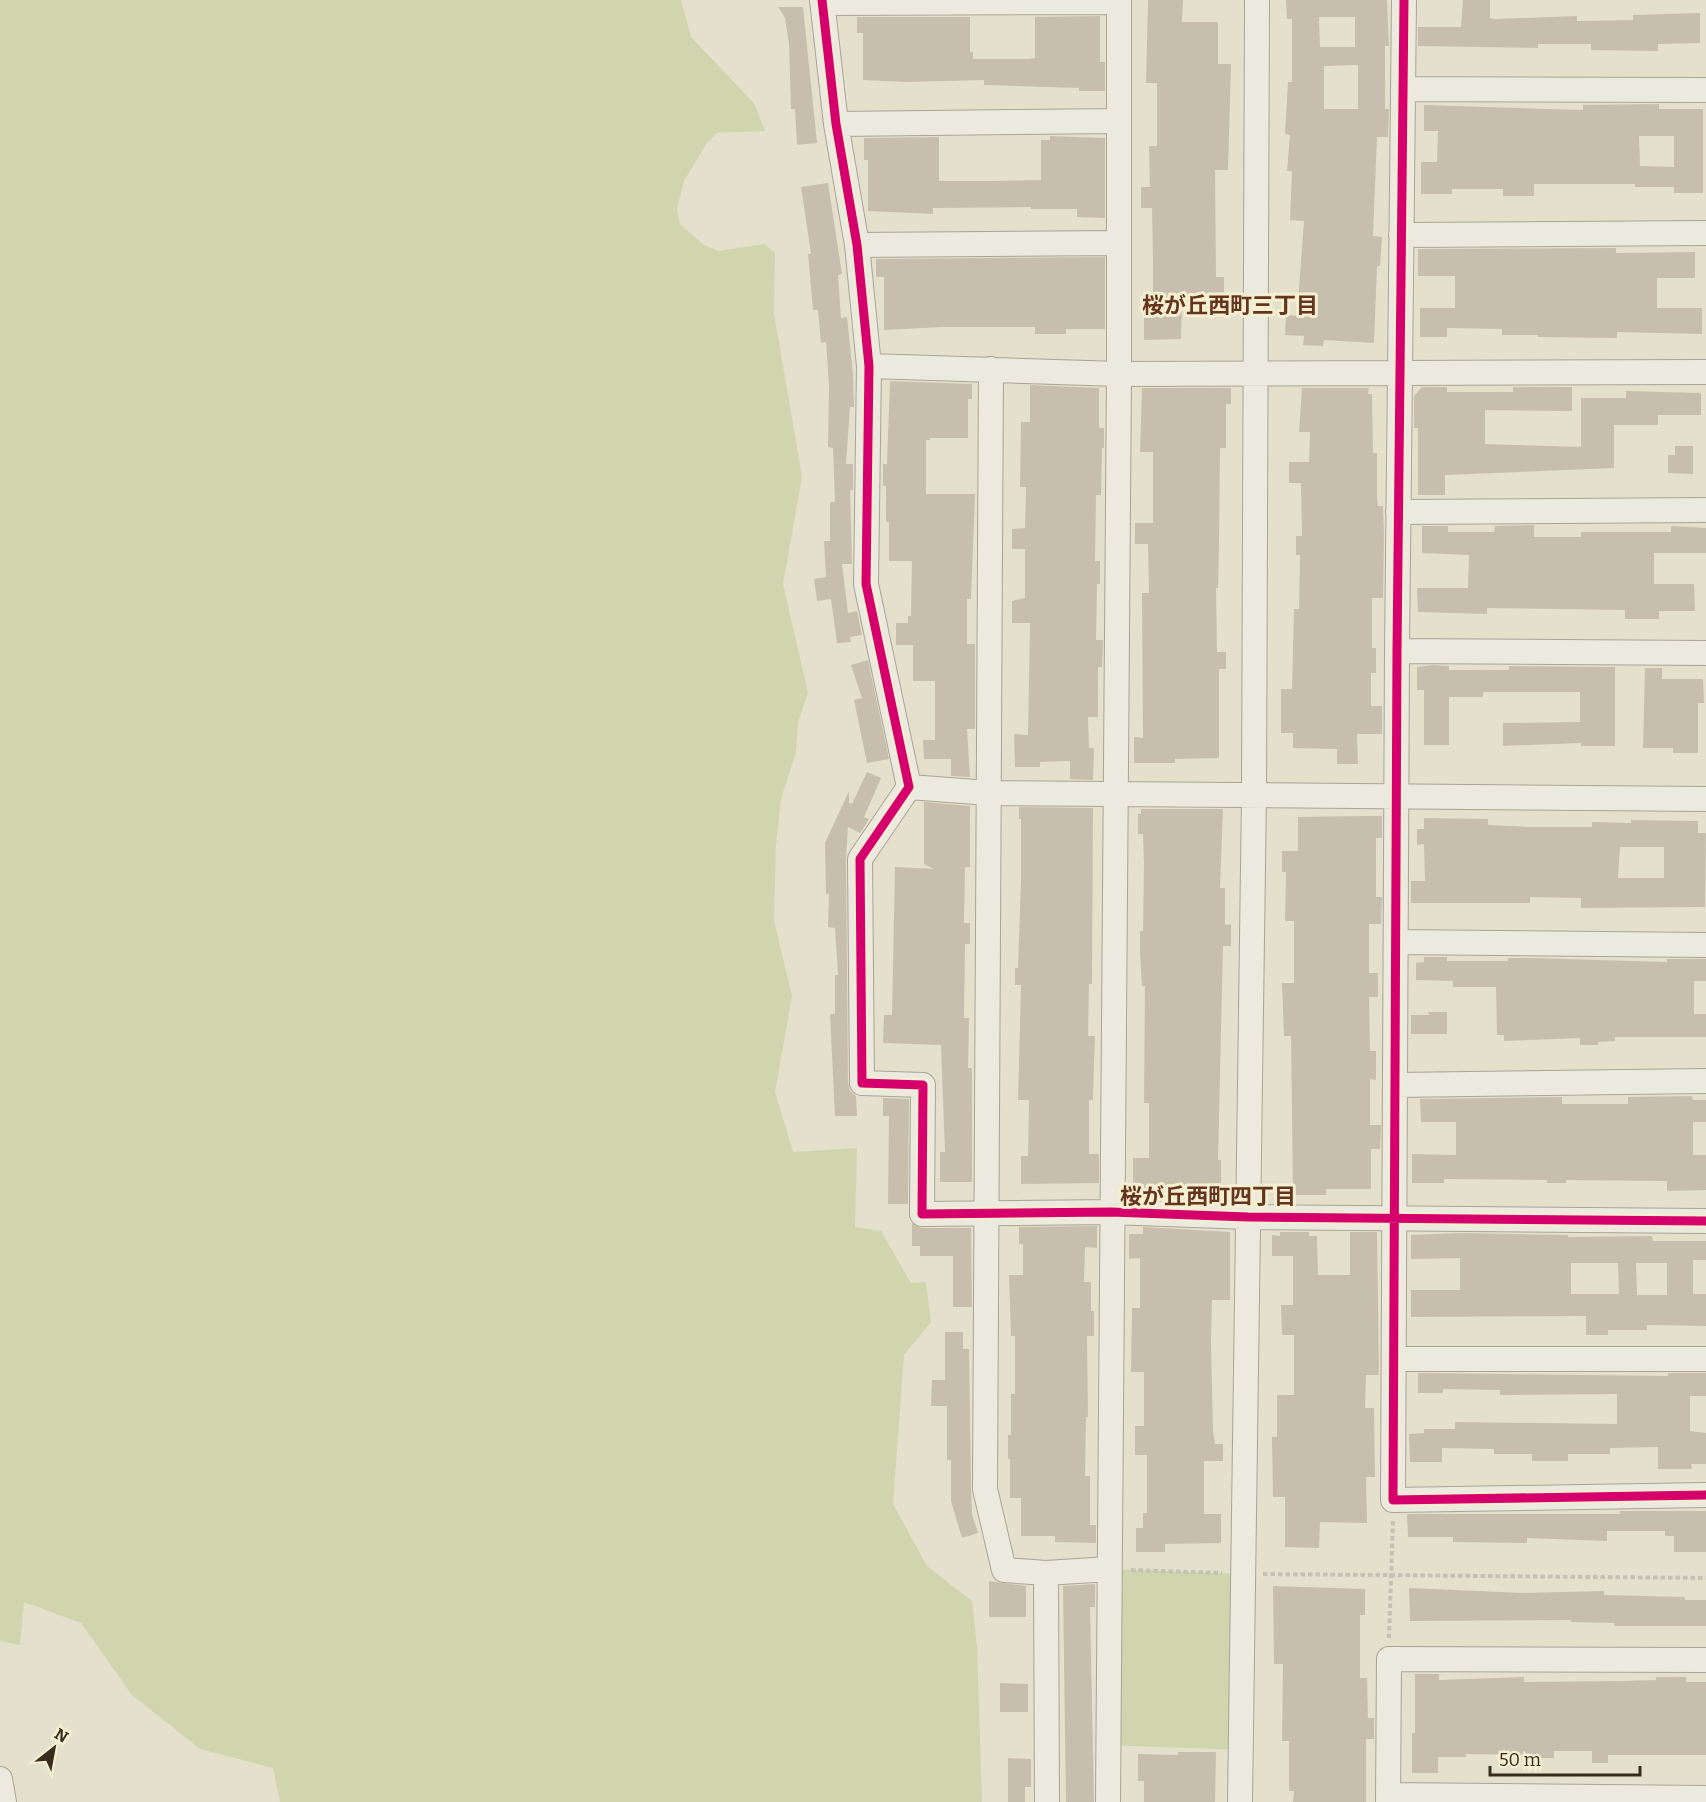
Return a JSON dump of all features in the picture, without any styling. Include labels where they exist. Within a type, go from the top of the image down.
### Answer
[{"type":"street","points":[[1240,1802],[1254,795],[1257,0]]},
{"type":"street","points":[[1404,0],[1399,372],[1393,1500],[1706,1495]]},
{"type":"street","points":[[1108,1802],[1111,1212],[1119,374],[1119,1],[823,1],[836,124],[857,245],[869,366],[866,584],[909,787],[860,859],[861,1083],[923,1085],[922,1215],[1111,1212],[1248,1217],[1396,1216],[1706,1221]]},
{"type":"street","points":[[1403,89],[1706,90]]},
{"type":"street","points":[[836,124],[1119,121]]},
{"type":"street","points":[[1401,235],[1706,233]]},
{"type":"street","points":[[857,245],[1119,243]]},
{"type":"street","points":[[869,366],[1119,374],[1256,371],[1706,372]]},
{"type":"street","points":[[991,369],[985,1490],[1004,1570],[1046,1574],[1109,1569]]},
{"type":"street","points":[[1398,512],[1706,510]]},
{"type":"street","points":[[1397,651],[1706,653]]},
{"type":"street","points":[[909,787],[989,793],[1706,799]]},
{"type":"street","points":[[1396,942],[1706,945]]},
{"type":"street","points":[[1396,1084],[1706,1082]]},
{"type":"street","points":[[1395,1359],[1706,1359]]},
{"type":"street","points":[[1046,1574],[1047,1802]]},
{"type":"street","points":[[1706,1660],[1389,1659],[1388,1799],[1706,1798]]},
{"type":"street","points":[[0,1779],[4,1802]]},
{"type":"path","points":[[1389,1659],[1393,1500]]},
{"type":"path","points":[[1109,1569],[1391,1577],[1706,1578]]},
{"type":"green space","points":[[0,0],[681,0],[691,37],[754,103],[765,131],[717,133],[707,143],[684,181],[677,209],[680,224],[704,245],[718,251],[764,244],[775,253],[774,313],[802,477],[783,584],[808,693],[798,722],[796,752],[781,799],[776,845],[774,921],[792,996],[775,1092],[793,1152],[857,1148],[855,1227],[881,1231],[911,1283],[926,1282],[931,1322],[904,1355],[893,1504],[927,1566],[972,1601],[977,1646],[982,1802],[280,1802],[273,1768],[200,1749],[132,1695],[81,1623],[24,1602],[20,1645],[0,1641]]},
{"type":"green space","points":[[1109,1569],[1243,1574],[1240,1750],[1108,1745]]},
{"type":"building","points":[[1148,0],[1183,0],[1182,22],[1218,22],[1218,64],[1231,64],[1228,170],[1215,170],[1216,277],[1224,277],[1224,301],[1182,301],[1181,339],[1144,340],[1144,317],[1153,317],[1152,208],[1141,208],[1141,187],[1150,187],[1149,146],[1157,146],[1157,83],[1146,83]]},
{"type":"building","points":[[1286,0],[1387,0],[1389,46],[1385,46],[1385,109],[1389,109],[1388,137],[1377,137],[1373,236],[1382,237],[1380,266],[1377,266],[1374,343],[1324,340],[1323,346],[1303,345],[1304,336],[1285,335],[1286,315],[1297,316],[1304,221],[1290,220],[1292,171],[1287,171],[1290,135],[1285,134],[1288,82],[1292,82],[1292,19],[1287,19]],"holes":[[[1319,17],[1355,17],[1355,47],[1320,47]],[[1358,65],[1358,109],[1324,109],[1324,66]]]},
{"type":"building","points":[[1463,0],[1490,0],[1490,18],[1494,19],[1577,16],[1577,21],[1633,20],[1633,15],[1700,13],[1700,43],[1658,44],[1658,51],[1591,50],[1591,44],[1538,44],[1538,48],[1418,46],[1418,27],[1461,27]]},
{"type":"building","points":[[778,7],[803,7],[817,143],[797,145],[795,109],[791,109],[789,44],[785,18]]},
{"type":"building","points":[[1100,16],[1100,62],[1105,62],[1105,91],[984,85],[984,80],[906,82],[863,80],[863,33],[857,33],[857,17],[970,17],[970,52],[973,52],[973,59],[1027,59],[1035,58],[1035,17]]},
{"type":"building","points":[[1659,104],[1659,109],[1703,109],[1703,193],[1674,193],[1674,187],[1635,187],[1635,184],[1534,184],[1534,196],[1503,196],[1503,189],[1452,189],[1452,194],[1421,194],[1421,162],[1437,162],[1438,131],[1424,131],[1424,105],[1583,110],[1583,105]],"holes":[[[1639,136],[1674,136],[1674,167],[1640,166]]]},
{"type":"building","points":[[1050,136],[1105,138],[1105,218],[1077,217],[1077,209],[1031,209],[1031,207],[933,208],[933,214],[868,211],[868,160],[864,160],[864,138],[939,137],[939,181],[992,181],[1041,180],[1041,140],[1050,140]]},
{"type":"building","points":[[828,183],[842,274],[838,275],[841,318],[847,317],[853,374],[854,407],[850,407],[846,464],[853,464],[853,490],[850,490],[852,564],[842,564],[848,613],[857,611],[862,635],[850,637],[851,642],[837,643],[831,599],[817,601],[814,579],[826,577],[824,541],[830,541],[830,502],[835,502],[833,448],[828,447],[829,385],[826,342],[821,343],[818,310],[813,310],[808,254],[811,254],[801,187]]},
{"type":"building","points":[[1616,248],[1616,253],[1695,252],[1695,278],[1657,278],[1657,308],[1702,308],[1702,334],[1617,332],[1617,338],[1538,337],[1538,335],[1502,335],[1502,329],[1447,328],[1447,337],[1420,337],[1420,308],[1455,308],[1455,276],[1418,276],[1418,249]]},
{"type":"building","points":[[1105,257],[1105,329],[1066,329],[1066,334],[1035,334],[1035,327],[943,327],[884,330],[884,277],[876,277],[876,259]]},
{"type":"building","points":[[890,381],[972,384],[972,399],[968,399],[968,438],[930,438],[926,440],[926,494],[975,494],[971,599],[967,599],[967,644],[975,644],[975,729],[967,729],[970,777],[951,776],[951,759],[924,759],[923,740],[935,740],[935,681],[913,681],[913,645],[896,645],[896,623],[908,623],[908,616],[911,616],[912,561],[889,561],[889,522],[886,522],[886,486],[883,486],[883,464],[887,464]]},
{"type":"building","points":[[1030,385],[1099,388],[1099,428],[1104,428],[1104,448],[1102,448],[1101,495],[1096,495],[1095,561],[1100,561],[1100,584],[1097,584],[1096,640],[1103,640],[1102,667],[1098,667],[1098,717],[1088,717],[1089,748],[1094,748],[1093,780],[1070,779],[1070,761],[1040,762],[1040,767],[1015,767],[1014,734],[1028,735],[1030,623],[1012,623],[1012,601],[1025,598],[1025,549],[1012,549],[1012,529],[1025,528],[1026,487],[1020,487],[1021,422],[1030,422]]},
{"type":"building","points":[[1422,387],[1447,387],[1447,392],[1513,392],[1513,387],[1572,387],[1572,411],[1485,410],[1485,444],[1581,447],[1581,398],[1626,398],[1626,391],[1701,393],[1701,415],[1658,415],[1658,425],[1614,425],[1614,468],[1445,475],[1445,495],[1418,495],[1418,428],[1414,428],[1414,396]]},
{"type":"building","points":[[1142,388],[1231,388],[1231,404],[1226,404],[1226,448],[1220,448],[1218,588],[1216,588],[1217,652],[1226,652],[1226,669],[1219,669],[1219,758],[1175,759],[1175,763],[1134,763],[1134,737],[1143,738],[1142,593],[1149,593],[1148,544],[1135,544],[1135,523],[1153,523],[1153,452],[1140,452]]},
{"type":"building","points":[[1302,388],[1369,388],[1368,394],[1372,394],[1373,453],[1377,453],[1377,497],[1378,506],[1383,506],[1384,534],[1383,598],[1372,598],[1372,648],[1376,648],[1376,673],[1371,673],[1371,706],[1382,706],[1382,734],[1357,734],[1358,764],[1337,764],[1337,749],[1293,748],[1293,733],[1281,733],[1281,689],[1292,689],[1294,609],[1299,609],[1300,555],[1296,555],[1296,536],[1302,536],[1301,483],[1289,483],[1289,462],[1309,462],[1310,432],[1299,432]]},
{"type":"building","points":[[1675,446],[1693,446],[1693,474],[1668,473],[1668,455],[1675,455]]},
{"type":"building","points":[[1534,525],[1534,537],[1581,537],[1581,532],[1671,532],[1671,526],[1706,528],[1706,553],[1654,553],[1654,584],[1694,584],[1695,611],[1659,611],[1659,619],[1625,619],[1625,610],[1487,608],[1487,614],[1418,612],[1417,588],[1468,588],[1469,555],[1422,553],[1422,526],[1448,526],[1448,532],[1494,532],[1495,526]]},
{"type":"building","points":[[868,660],[889,759],[867,763],[854,700],[862,698],[851,665]]},
{"type":"building","points":[[1449,666],[1449,670],[1509,670],[1509,666],[1615,667],[1615,746],[1581,746],[1581,743],[1503,746],[1503,723],[1580,722],[1580,692],[1483,692],[1483,697],[1449,697],[1449,745],[1424,745],[1424,690],[1417,690],[1417,667]]},
{"type":"building","points":[[1645,668],[1662,668],[1662,679],[1703,679],[1704,703],[1698,703],[1698,753],[1673,753],[1673,748],[1643,748]]},
{"type":"building","points":[[867,772],[881,778],[864,817],[869,819],[860,833],[848,827],[846,859],[848,1083],[850,1091],[856,1096],[857,1116],[835,1116],[830,1014],[835,1014],[835,975],[838,975],[835,928],[828,927],[829,894],[826,894],[825,843],[849,791],[849,803],[852,804]]},
{"type":"building","points":[[924,802],[970,806],[970,867],[965,867],[964,923],[970,923],[970,944],[965,944],[964,1018],[969,1018],[968,1068],[972,1068],[972,1182],[940,1182],[940,1152],[945,1152],[941,1045],[883,1043],[884,1015],[892,1015],[895,867],[934,869],[924,864]]},
{"type":"building","points":[[1019,807],[1093,808],[1092,984],[1089,984],[1088,1036],[1095,1036],[1093,1100],[1089,1100],[1089,1154],[1099,1154],[1099,1183],[1021,1184],[1021,1156],[1028,1156],[1029,1100],[1018,1100],[1021,985],[1015,985],[1015,968],[1018,968],[1021,880]]},
{"type":"building","points":[[1141,809],[1223,809],[1220,888],[1225,888],[1225,925],[1231,924],[1231,946],[1223,946],[1218,1160],[1221,1160],[1221,1186],[1172,1185],[1172,1190],[1133,1190],[1133,1158],[1149,1158],[1149,1103],[1144,1103],[1145,986],[1142,986],[1140,952],[1140,931],[1143,931],[1144,864],[1143,834],[1138,834],[1138,814],[1141,814]]},
{"type":"building","points":[[1382,816],[1382,838],[1376,838],[1376,897],[1382,897],[1381,924],[1369,924],[1369,973],[1378,973],[1378,997],[1369,997],[1370,1051],[1376,1051],[1376,1080],[1370,1079],[1370,1125],[1381,1125],[1380,1149],[1371,1149],[1371,1189],[1326,1189],[1326,1195],[1293,1195],[1291,1036],[1284,1036],[1282,983],[1294,983],[1294,921],[1285,921],[1286,872],[1282,872],[1282,851],[1298,851],[1298,817]]},
{"type":"building","points":[[1424,818],[1488,819],[1488,825],[1530,827],[1592,827],[1592,822],[1631,823],[1631,820],[1698,821],[1698,833],[1706,833],[1705,907],[1581,908],[1581,898],[1530,897],[1530,903],[1411,903],[1411,881],[1425,881],[1424,844],[1417,845],[1417,829],[1424,829]],"holes":[[[1620,847],[1664,847],[1664,878],[1618,878]]]},
{"type":"building","points":[[1424,957],[1447,957],[1447,961],[1508,961],[1508,958],[1530,958],[1667,962],[1667,959],[1706,959],[1706,981],[1694,981],[1694,1014],[1706,1014],[1706,1037],[1615,1037],[1615,1041],[1598,1042],[1598,1045],[1580,1045],[1580,1038],[1504,1041],[1504,1035],[1497,1035],[1496,987],[1453,987],[1453,981],[1416,980],[1416,963],[1424,962]]},
{"type":"building","points":[[1428,1012],[1447,1012],[1447,1034],[1411,1034],[1411,1015],[1429,1015]]},
{"type":"building","points":[[1692,1096],[1693,1100],[1706,1100],[1706,1122],[1693,1122],[1693,1155],[1706,1155],[1706,1190],[1667,1191],[1667,1181],[1566,1180],[1566,1183],[1547,1183],[1547,1180],[1444,1179],[1444,1183],[1412,1183],[1412,1154],[1456,1155],[1456,1122],[1421,1122],[1420,1099],[1562,1097],[1562,1104],[1628,1104],[1628,1097]]},
{"type":"building","points":[[883,1098],[909,1099],[908,1204],[888,1204],[889,1116],[883,1116]]},
{"type":"building","points":[[912,1223],[922,1228],[971,1228],[972,1307],[953,1307],[953,1256],[920,1256],[920,1246],[912,1246]]},
{"type":"building","points":[[1097,1226],[1097,1248],[1085,1247],[1084,1282],[1091,1282],[1091,1311],[1094,1311],[1094,1336],[1087,1336],[1088,1417],[1086,1417],[1085,1476],[1090,1476],[1090,1525],[1096,1525],[1096,1543],[1055,1542],[1055,1536],[1021,1536],[1021,1498],[1010,1498],[1010,1459],[1008,1459],[1008,1435],[1011,1435],[1011,1394],[1015,1394],[1015,1336],[1011,1336],[1009,1275],[1023,1275],[1023,1244],[1019,1244],[1019,1227]]},
{"type":"building","points":[[1143,1227],[1230,1232],[1230,1300],[1212,1300],[1213,1431],[1215,1444],[1223,1444],[1223,1461],[1204,1461],[1204,1514],[1221,1514],[1221,1543],[1165,1544],[1165,1552],[1136,1552],[1136,1528],[1143,1528],[1143,1513],[1147,1513],[1147,1455],[1135,1455],[1135,1426],[1144,1426],[1144,1372],[1131,1372],[1132,1308],[1140,1308],[1140,1258],[1129,1259],[1129,1234],[1143,1234]]},
{"type":"building","points":[[1280,1232],[1309,1232],[1309,1236],[1317,1236],[1318,1275],[1350,1275],[1350,1232],[1377,1232],[1379,1375],[1366,1375],[1365,1408],[1374,1408],[1375,1477],[1366,1477],[1367,1523],[1320,1522],[1319,1548],[1285,1547],[1285,1497],[1273,1497],[1272,1437],[1277,1437],[1277,1395],[1294,1395],[1294,1335],[1282,1335],[1281,1305],[1293,1305],[1293,1256],[1272,1256],[1272,1235],[1280,1236]]},
{"type":"building","points":[[1460,1233],[1568,1235],[1568,1237],[1652,1236],[1653,1241],[1706,1241],[1706,1260],[1693,1260],[1693,1294],[1706,1294],[1706,1326],[1647,1325],[1647,1330],[1608,1330],[1608,1335],[1586,1335],[1586,1316],[1411,1317],[1411,1290],[1460,1290],[1460,1258],[1411,1259],[1411,1235]],"holes":[[[1571,1263],[1618,1263],[1619,1294],[1571,1294]],[[1636,1263],[1667,1263],[1667,1295],[1637,1295]]]},
{"type":"building","points":[[945,1332],[963,1332],[963,1349],[969,1349],[972,1514],[978,1533],[962,1538],[951,1501],[951,1460],[947,1460],[947,1406],[931,1406],[932,1380],[945,1380]]},
{"type":"building","points":[[1418,1373],[1668,1376],[1668,1373],[1706,1373],[1706,1396],[1690,1396],[1690,1431],[1706,1433],[1706,1464],[1691,1464],[1692,1469],[1658,1469],[1658,1447],[1610,1448],[1610,1454],[1568,1454],[1568,1461],[1532,1461],[1532,1454],[1494,1454],[1494,1449],[1442,1448],[1442,1462],[1410,1462],[1409,1434],[1424,1433],[1424,1429],[1455,1429],[1455,1422],[1617,1424],[1617,1394],[1500,1395],[1500,1390],[1443,1389],[1443,1393],[1418,1393]]},
{"type":"building","points":[[1620,1511],[1706,1511],[1706,1552],[1674,1552],[1674,1536],[1665,1536],[1665,1531],[1607,1531],[1607,1541],[1527,1538],[1527,1543],[1453,1542],[1453,1537],[1408,1537],[1407,1514],[1620,1514]]},
{"type":"building","points":[[989,1581],[1026,1586],[1026,1617],[989,1617]]},
{"type":"building","points":[[1095,1584],[1095,1607],[1090,1607],[1094,1802],[1066,1802],[1063,1586]]},
{"type":"building","points":[[1273,1586],[1365,1589],[1365,1615],[1360,1615],[1360,1678],[1367,1678],[1368,1718],[1374,1718],[1374,1739],[1366,1739],[1366,1802],[1293,1802],[1294,1791],[1289,1791],[1289,1741],[1282,1741],[1283,1664],[1274,1664]]},
{"type":"building","points":[[1409,1588],[1524,1593],[1604,1591],[1604,1595],[1685,1597],[1685,1600],[1706,1600],[1706,1626],[1614,1626],[1614,1623],[1571,1622],[1571,1620],[1410,1621]]},
{"type":"building","points":[[1415,1674],[1439,1674],[1439,1680],[1524,1677],[1524,1682],[1623,1681],[1656,1680],[1656,1677],[1686,1677],[1686,1682],[1706,1682],[1706,1755],[1608,1755],[1608,1763],[1592,1763],[1592,1751],[1554,1751],[1554,1758],[1532,1758],[1532,1755],[1466,1754],[1466,1757],[1438,1757],[1438,1773],[1412,1773]]},
{"type":"building","points":[[1000,1683],[1028,1684],[1028,1712],[1000,1712]]},
{"type":"building","points":[[1178,1752],[1216,1752],[1215,1802],[1144,1802],[1144,1781],[1138,1781],[1138,1754],[1178,1755]]},
{"type":"building","points":[[1008,1758],[1031,1759],[1031,1787],[1025,1787],[1025,1802],[1008,1802]]},
{"type":"cycle path","points":[[822,0],[836,124],[857,245],[869,366],[866,584],[909,787],[860,859],[862,1083],[923,1085],[922,1214],[1111,1212],[1248,1217],[1706,1221]]},
{"type":"cycle path","points":[[1404,0],[1397,651],[1393,1500],[1706,1495]]},
{"type":"district","name":"桜が丘西町三丁目","points":[[1230,305]]},
{"type":"district","name":"桜が丘西町四丁目","points":[[1208,1196]]}]
